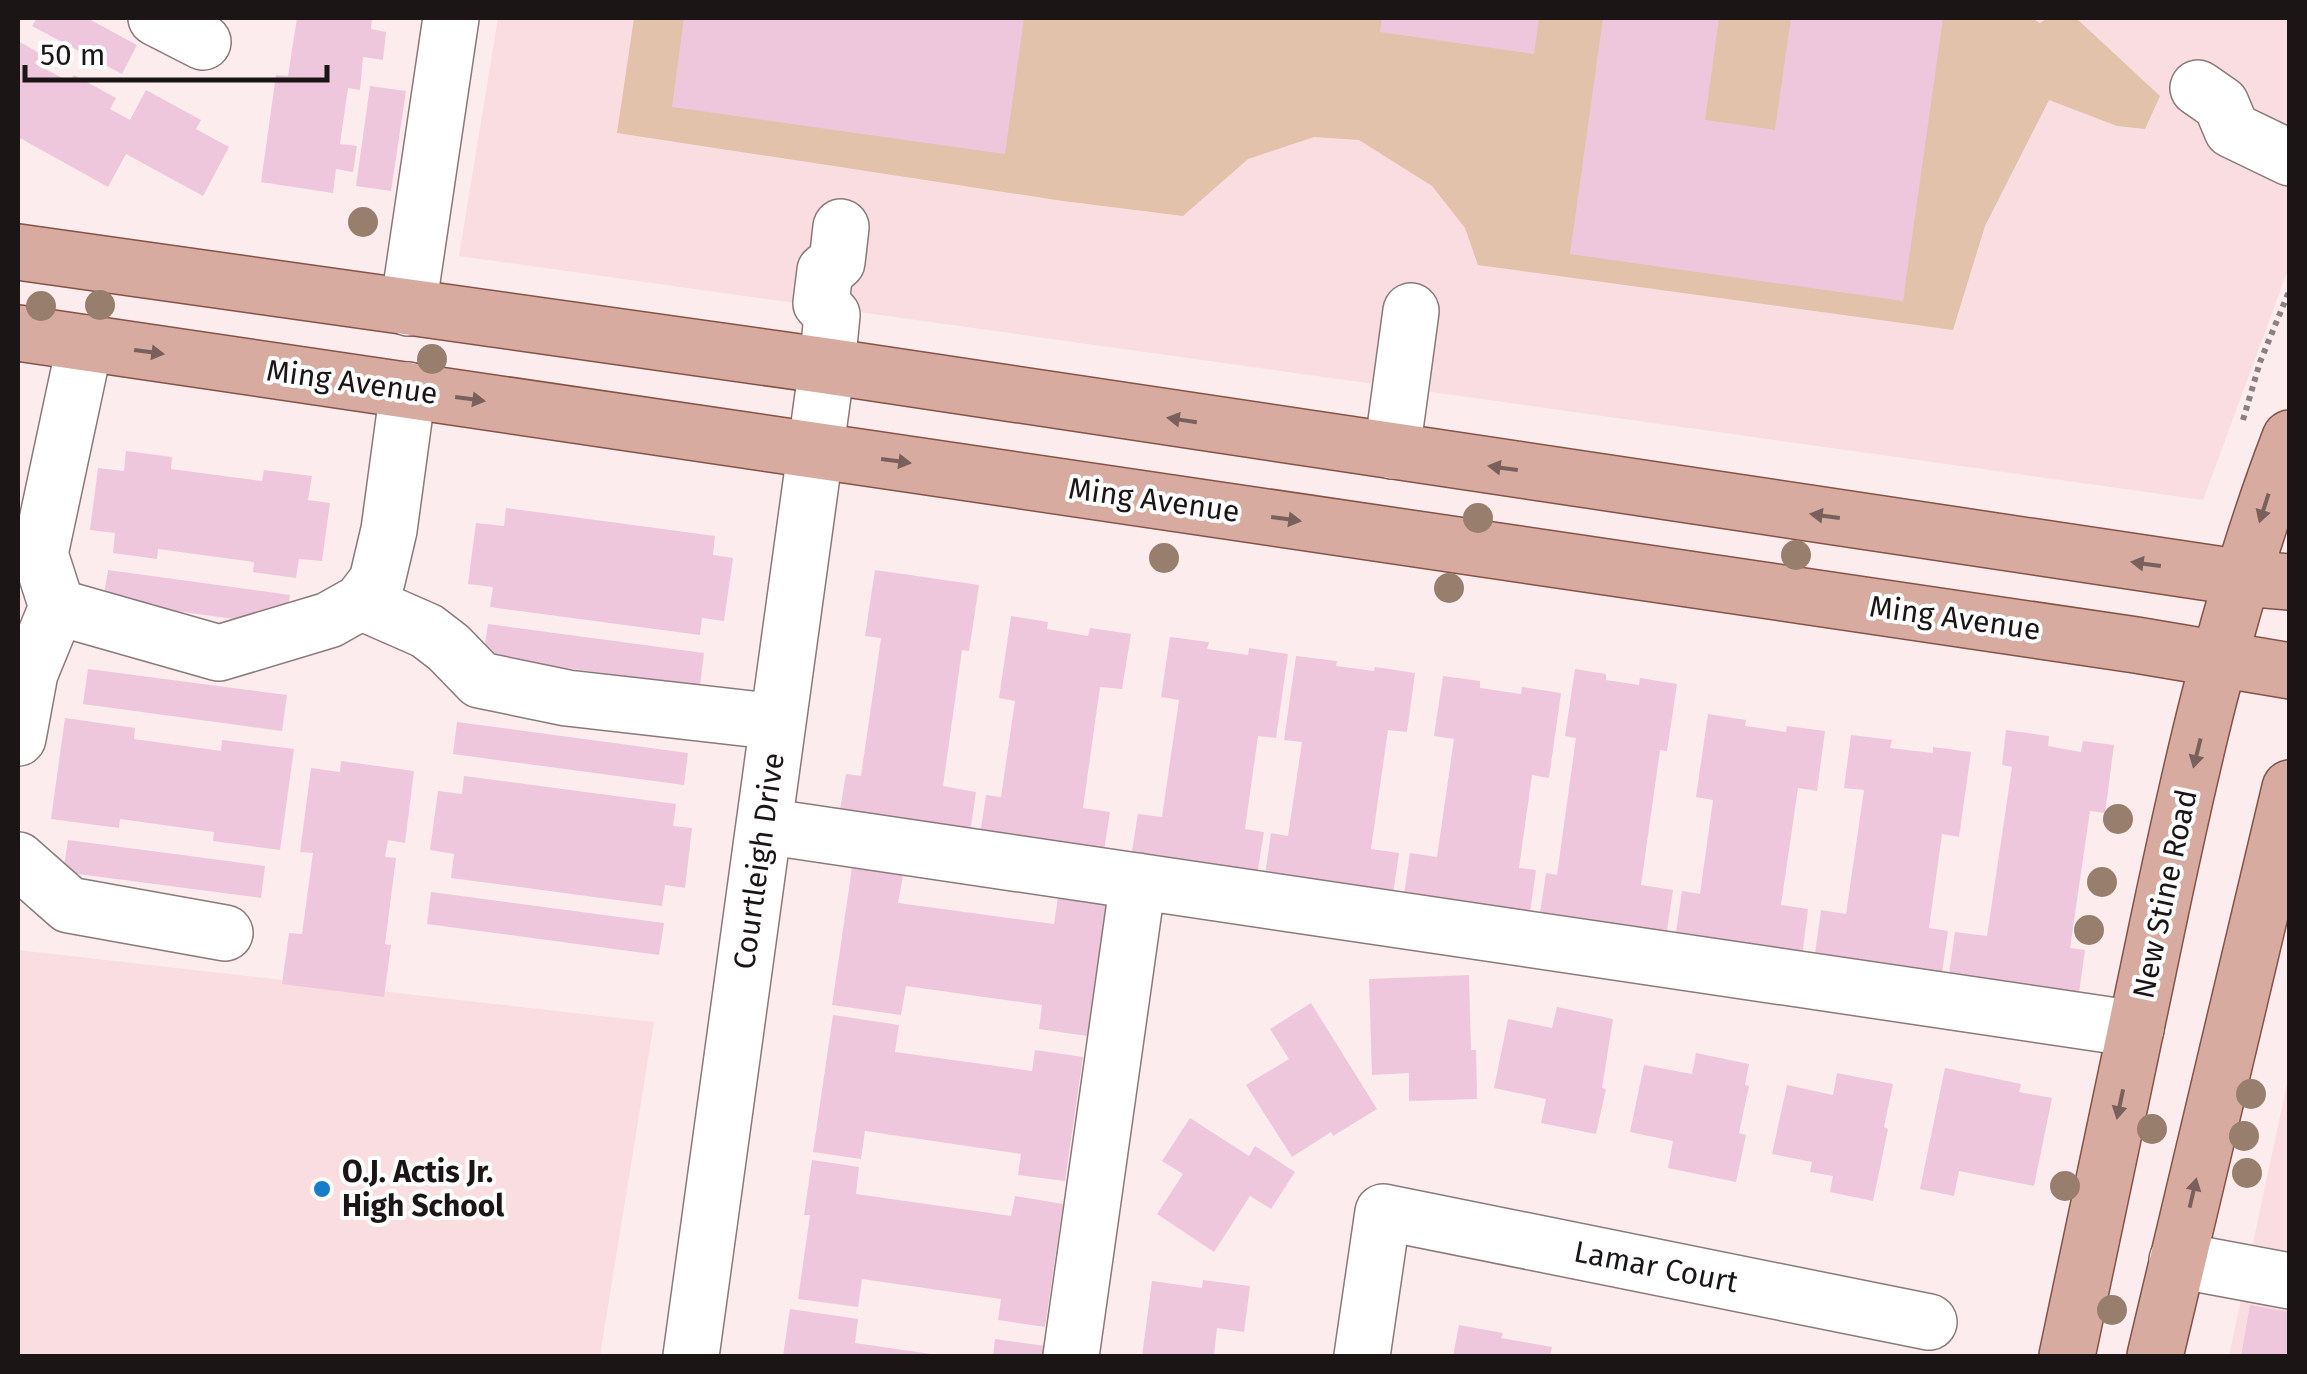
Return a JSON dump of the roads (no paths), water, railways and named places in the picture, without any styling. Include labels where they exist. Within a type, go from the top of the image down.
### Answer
[{"type":"main road","points":[[18,252],[408,308],[829,341],[1392,451],[2266,580]]},
{"type":"main road","name":"Ming Avenue","points":[[18,333],[2290,671]]},
{"type":"main road","name":"New Stine Road","points":[[2067,1356],[2178,825],[2221,658],[2266,580],[2266,500],[2290,438]]},
{"type":"main road","points":[[2154,1356],[2290,788]]},
{"type":"street","points":[[156,18],[203,42]]},
{"type":"street","points":[[408,308],[451,18]]},
{"type":"street","points":[[2290,119],[2248,99],[2209,96],[2232,130],[2290,158]]},
{"type":"street","name":"Courtleigh Drive","points":[[691,1356],[829,341],[848,306],[852,276],[839,244]]},
{"type":"street","points":[[1392,451],[1411,311]]},
{"type":"street","points":[[18,738],[30,673],[57,606],[40,554],[85,343]]},
{"type":"street","points":[[57,606],[219,652],[329,620],[361,602],[377,580],[389,530],[408,390]]},
{"type":"street","points":[[361,602],[426,631],[480,680],[566,698],[778,722]]},
{"type":"street","points":[[764,826],[2136,1029]]},
{"type":"street","points":[[18,860],[69,905],[225,932]]},
{"type":"street","points":[[1070,1356],[1138,881]]},
{"type":"street","name":"Lamar Court","points":[[1362,1356],[1383,1212],[1929,1322]]},
{"type":"street","points":[[2177,1260],[2290,1281]]},
{"type":"place","name":"O.J. Actis Jr. High School","points":[[322,1189]]}]
